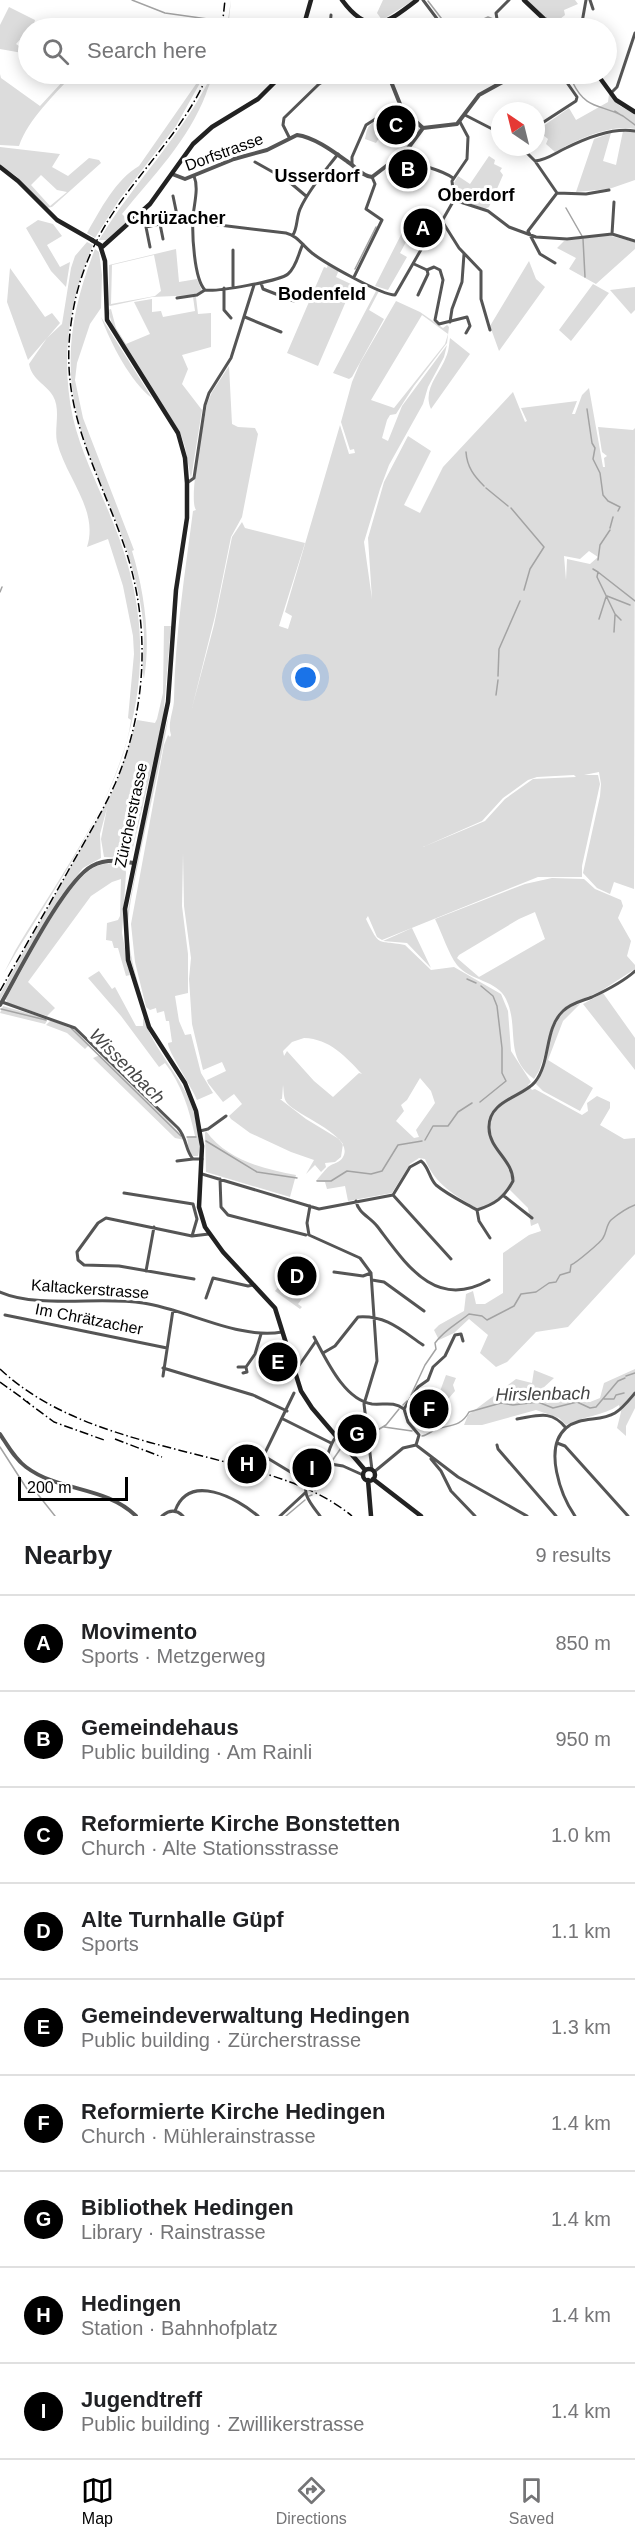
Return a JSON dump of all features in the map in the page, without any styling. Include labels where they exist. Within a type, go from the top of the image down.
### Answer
[{"type":"main road","points":[[306,18],[311,0]]},
{"type":"main road","points":[[342,0],[357,18]]},
{"type":"main road","points":[[391,18],[417,0]]},
{"type":"main road","points":[[524,0],[544,18]]},
{"type":"main road","points":[[0,167],[18,181],[53,217],[101,246],[150,204],[183,155],[201,136],[258,99],[273,84]]},
{"type":"main road","points":[[604,84],[622,105],[635,112]]},
{"type":"main road","name":"Zürcherstrasse","points":[[101,246],[105,261],[107,321],[178,433],[185,458],[188,483],[187,518],[176,590],[168,702],[133,863],[124,920],[130,969],[149,1027],[189,1090],[200,1131],[202,1159],[199,1207],[209,1234],[275,1308],[284,1332],[292,1369],[305,1398],[370,1480],[421,1516]]},
{"type":"main road","points":[[364,1473],[373,1471]]},
{"type":"main road","points":[[371,1516],[370,1480],[373,1471]]},
{"type":"street","points":[[423,0],[436,18]]},
{"type":"street","points":[[497,18],[496,13],[509,0]]},
{"type":"street","points":[[588,0],[593,9]]},
{"type":"street","points":[[584,18],[588,0]]},
{"type":"street","points":[[611,93],[617,87],[634,37]]},
{"type":"street","points":[[319,84],[284,118],[283,125],[289,137],[297,135],[306,137],[338,154],[365,176],[372,177],[402,155],[423,128]]},
{"type":"street","points":[[392,84],[406,115],[423,128],[453,125],[460,122],[479,94],[498,84]]},
{"type":"street","points":[[545,121],[576,101],[577,97],[568,84]]},
{"type":"street","points":[[352,164],[352,157],[367,123],[384,115],[399,104]]},
{"type":"street","points":[[465,115],[491,128]]},
{"type":"street","points":[[150,248],[146,227],[178,220],[292,235],[313,253],[354,277],[374,288],[396,295],[434,227],[442,221],[454,200],[453,178],[466,159],[468,137],[460,122]]},
{"type":"street","points":[[536,161],[548,158],[577,143],[605,134],[619,130],[635,131]]},
{"type":"street","name":"Dorfstrasse","points":[[172,174],[181,179],[194,176],[234,159],[267,150],[289,137]]},
{"type":"street","points":[[292,235],[296,231],[299,211],[306,196],[338,154]]},
{"type":"street","points":[[402,155],[453,178]]},
{"type":"street","points":[[531,156],[557,193]]},
{"type":"street","points":[[347,161],[352,157]]},
{"type":"street","points":[[255,162],[287,180],[306,196]]},
{"type":"street","points":[[194,176],[196,185],[192,221],[200,283],[205,290]]},
{"type":"street","points":[[354,277],[382,220],[366,209],[375,184],[372,177]]},
{"type":"street","points":[[557,193],[586,194],[609,190]]},
{"type":"street","points":[[555,263],[540,254],[528,231],[557,193]]},
{"type":"street","points":[[173,196],[178,220]]},
{"type":"street","points":[[454,200],[488,211],[508,227],[542,238],[567,239],[612,234],[635,241]]},
{"type":"street","points":[[612,234],[614,202]]},
{"type":"street","points":[[442,221],[464,254],[482,273],[481,299],[490,330]]},
{"type":"street","points":[[418,223],[431,224],[434,227]]},
{"type":"street","points":[[159,224],[163,239]]},
{"type":"street","points":[[177,298],[197,295],[205,290],[261,284],[286,275],[295,264],[303,244]]},
{"type":"street","points":[[233,250],[234,286]]},
{"type":"street","points":[[450,322],[452,309],[462,282],[464,254]]},
{"type":"street","points":[[414,264],[427,270],[436,267],[442,273],[435,320],[441,325],[467,317],[470,326],[466,333]]},
{"type":"street","points":[[418,295],[428,274],[427,270]]},
{"type":"street","points":[[261,284],[263,289],[294,301]]},
{"type":"street","points":[[188,483],[194,478],[205,405],[231,358],[255,285]]},
{"type":"street","points":[[224,288],[224,310],[231,318]]},
{"type":"street","points":[[245,317],[281,332]]},
{"type":"street","points":[[133,863],[113,860],[100,862],[88,868],[78,878],[57,908],[1,1003],[75,1028],[178,1128],[184,1135],[187,1149],[193,1159]]},
{"type":"street","points":[[477,1210],[494,1204],[504,1196],[513,1181],[513,1172],[490,1136],[488,1128],[492,1114],[508,1098],[528,1089],[535,1082],[541,1071],[556,1021],[566,1008],[607,989],[635,971]]},
{"type":"street","points":[[200,1131],[208,1129],[226,1116]]},
{"type":"street","points":[[177,1161],[202,1159]]},
{"type":"street","points":[[200,1174],[319,1209],[393,1195],[410,1167],[421,1161],[436,1185],[477,1210],[479,1221],[490,1238]]},
{"type":"street","points":[[220,1179],[221,1207],[228,1215],[306,1235]]},
{"type":"street","points":[[124,1193],[193,1204],[197,1219],[192,1236]]},
{"type":"street","points":[[393,1195],[452,1258]]},
{"type":"street","points":[[504,1196],[532,1218]]},
{"type":"street","points":[[356,1201],[361,1211],[374,1222],[417,1274],[438,1288],[464,1290],[489,1280]]},
{"type":"street","points":[[310,1206],[307,1223],[309,1234],[360,1258],[371,1273],[377,1361],[364,1401],[373,1471]]},
{"type":"street","points":[[194,1279],[119,1266],[84,1265],[78,1260],[77,1252],[103,1219],[192,1236],[209,1234]]},
{"type":"street","points":[[146,1271],[154,1227]]},
{"type":"street","points":[[334,1272],[363,1275],[371,1273]]},
{"type":"street","points":[[206,1298],[213,1278],[248,1286],[255,1284]]},
{"type":"street","points":[[372,1280],[384,1282],[424,1311]]},
{"type":"street","name":"Kaltackerstrasse","points":[[0,1292],[54,1300],[142,1302],[261,1334],[284,1332]]},
{"type":"street","points":[[163,1376],[172,1310]]},
{"type":"street","name":"Im Chrätzacher","points":[[6,1315],[167,1348]]},
{"type":"street","points":[[323,1353],[335,1346],[358,1317],[382,1318],[423,1345]]},
{"type":"street","points":[[242,1367],[255,1354],[261,1334]]},
{"type":"street","points":[[404,1409],[418,1388],[428,1380],[433,1367],[445,1356],[455,1335],[461,1334],[463,1341]]},
{"type":"street","points":[[292,1369],[298,1367],[314,1339],[345,1387],[371,1404],[390,1403],[404,1409],[408,1422],[419,1435],[416,1445]]},
{"type":"street","points":[[164,1368],[244,1392],[287,1411]]},
{"type":"street","points":[[243,1454],[260,1459],[264,1456],[294,1393]]},
{"type":"street","points":[[575,1516],[565,1500],[559,1483],[555,1461],[557,1443],[566,1428],[581,1421],[615,1413],[635,1393]]},
{"type":"street","points":[[517,1419],[538,1414],[558,1419],[566,1428]]},
{"type":"street","points":[[283,1419],[331,1443]]},
{"type":"street","points":[[0,1434],[18,1460],[27,1468],[66,1485],[116,1500],[136,1516]]},
{"type":"street","points":[[280,1516],[305,1493],[307,1482],[324,1463],[331,1443],[336,1437]]},
{"type":"street","points":[[557,1443],[565,1446],[628,1516]]},
{"type":"street","points":[[373,1471],[398,1451],[416,1445]]},
{"type":"street","points":[[416,1445],[441,1471],[451,1491],[475,1516]]},
{"type":"street","points":[[497,1445],[556,1516]]},
{"type":"street","points":[[264,1456],[307,1482]]},
{"type":"street","points":[[430,1458],[458,1477],[527,1516]]},
{"type":"street","points":[[324,1463],[364,1473]]},
{"type":"street","points":[[175,1511],[177,1504],[189,1493],[206,1489],[258,1516]]},
{"type":"street","points":[[305,1493],[320,1516]]},
{"type":"street","points":[[162,1516],[169,1511],[175,1511],[183,1516]]},
{"type":"shaded area","points":[[383,0],[414,0],[385,18],[381,18],[377,13]]},
{"type":"shaded area","points":[[527,0],[575,0],[578,4],[564,10],[565,15],[561,18],[546,18]]},
{"type":"shaded area","points":[[9,7],[31,18],[18,18],[18,42],[16,44],[18,52],[0,49],[0,25]]},
{"type":"shaded area","points":[[0,74],[1,78],[40,106],[60,84],[64,84],[35,117],[19,146],[0,145]]},
{"type":"shaded area","points":[[196,84],[199,84],[176,126],[119,200],[95,238],[87,233],[109,196],[123,179],[139,166]]},
{"type":"shaded area","points":[[207,84],[210,84],[180,143],[122,214],[129,221],[109,240],[99,240],[127,198],[173,138]]},
{"type":"shaded area","points":[[609,94],[620,106],[635,114],[635,129],[605,131],[583,138],[555,152],[546,144],[548,139],[545,137],[545,125],[569,108],[576,120],[608,102]]},
{"type":"shaded area","points":[[376,121],[378,130],[382,133],[376,143],[365,139],[369,127]]},
{"type":"shaded area","points":[[623,131],[635,132],[635,180],[609,189],[576,192],[594,139],[611,133],[603,161],[616,165]]},
{"type":"shaded area","points":[[0,147],[60,154],[52,167],[68,176],[89,158],[99,160],[101,163],[52,207],[46,208],[16,176],[0,165]],"holes":[[[41,175],[57,190],[67,192],[50,206],[31,185]]]},
{"type":"shaded area","points":[[489,156],[495,160],[494,164],[502,168],[500,171],[503,175],[489,207],[485,209],[460,200],[454,183],[458,176],[470,184]]},
{"type":"shaded area","points":[[411,215],[417,223],[416,232],[412,231],[400,253],[407,257],[388,290],[375,286]]},
{"type":"shaded area","points":[[38,220],[53,224],[62,236],[47,245],[60,267],[70,262],[66,287],[51,271],[26,228]]},
{"type":"shaded area","points":[[607,235],[635,242],[635,249],[596,284],[569,269],[576,258],[557,248],[564,241]]},
{"type":"shaded area","points":[[87,242],[93,245],[73,309],[69,330],[67,374],[76,431],[123,550],[137,605],[140,661],[135,705],[126,744],[131,720],[128,718],[134,654],[133,636],[123,586],[108,539],[87,547],[90,533],[89,520],[57,442],[55,401],[50,392],[33,374],[29,364],[47,338],[62,324],[71,268],[75,256]]},
{"type":"shaded area","points":[[95,249],[99,252],[102,275],[101,308],[90,324],[77,363],[75,380],[83,418],[134,550],[132,551],[143,598],[146,631],[144,679],[144,634],[140,600],[128,552],[79,425],[71,374],[73,325],[78,300]]},
{"type":"shaded area","points":[[176,249],[179,282],[197,279],[202,291],[197,295],[152,297],[110,306],[108,305],[109,265]],"holes":[[[154,255],[161,291],[155,296],[111,304],[112,265]]]},
{"type":"shaded area","points":[[529,261],[536,279],[545,287],[499,351],[490,326]]},
{"type":"shaded area","points":[[328,264],[339,270],[336,277],[353,285],[318,366],[287,353],[324,267],[327,268]]},
{"type":"shaded area","points":[[10,268],[45,317],[52,313],[60,323],[28,360],[7,302]]},
{"type":"shaded area","points":[[593,284],[609,293],[571,341],[559,330]]},
{"type":"shaded area","points":[[635,287],[635,310],[631,314],[610,290]]},
{"type":"shaded area","points":[[376,291],[379,291],[369,310],[384,319],[352,377],[349,379],[333,373]]},
{"type":"shaded area","points":[[193,297],[196,297],[198,314],[211,313],[211,347],[182,355],[188,369],[182,384],[202,410],[191,479],[180,432],[114,331],[108,310],[111,309],[116,328],[126,344],[150,334],[134,302],[152,299],[152,312],[161,311],[163,317],[195,311]]},
{"type":"shaded area","points":[[396,301],[420,312],[443,328],[447,325],[449,327],[447,343],[396,414],[390,415],[387,420],[382,438],[388,441],[402,406],[447,345],[423,404],[389,465],[364,542],[372,599],[368,538],[384,482],[408,436],[431,451],[404,505],[420,513],[443,467],[513,392],[525,422],[527,421],[521,408],[577,401],[572,414],[575,414],[582,395],[589,388],[603,467],[605,467],[604,458],[607,456],[602,452],[598,427],[633,430],[635,428],[634,889],[614,882],[610,894],[597,888],[583,873],[600,796],[601,784],[599,772],[584,775],[598,775],[600,784],[582,866],[582,877],[538,877],[382,940],[377,937],[368,916],[366,919],[377,939],[405,945],[431,970],[454,967],[501,994],[508,1011],[511,1051],[531,1082],[528,1085],[532,1090],[535,1089],[582,1115],[588,1111],[587,1103],[597,1096],[610,1102],[610,1108],[600,1125],[624,1139],[635,1138],[635,1254],[568,1327],[536,1332],[507,1362],[496,1367],[480,1353],[488,1335],[469,1319],[454,1333],[439,1340],[434,1330],[464,1311],[466,1294],[473,1291],[476,1304],[485,1304],[503,1293],[503,1253],[529,1235],[541,1231],[538,1223],[531,1226],[528,1208],[509,1189],[495,1202],[478,1209],[440,1183],[425,1159],[419,1158],[410,1164],[392,1193],[348,1201],[345,1186],[327,1189],[325,1182],[316,1181],[328,1167],[342,1159],[345,1149],[343,1145],[341,1157],[335,1162],[325,1163],[326,1167],[321,1172],[315,1165],[306,1174],[314,1160],[250,1133],[229,1116],[242,1104],[234,1094],[223,1102],[208,1083],[207,1080],[226,1071],[222,1062],[203,1070],[192,1024],[189,979],[191,958],[184,906],[183,853],[182,906],[188,954],[188,993],[175,996],[179,1021],[185,1035],[191,1034],[201,1073],[213,1093],[197,1100],[169,1047],[168,1043],[172,1042],[169,1021],[166,1021],[164,1011],[157,1013],[156,1008],[150,1010],[146,1007],[135,962],[131,924],[164,745],[168,735],[170,737],[171,735],[181,605],[193,511],[196,510],[195,476],[207,404],[212,392],[229,366],[232,424],[238,427],[255,428],[258,434],[242,517],[231,537],[215,616],[192,708],[214,625],[232,537],[242,522],[245,528],[305,543],[279,626],[288,629],[292,616],[285,612],[340,425],[349,454],[355,453],[354,449],[350,450],[341,422],[352,382],[360,363]],"holes":[[[422,315],[448,334],[445,344],[394,408],[371,400]],[[589,551],[598,557],[590,564],[567,559],[566,580],[564,556],[580,559]],[[574,775],[576,777],[533,779],[505,799],[485,821],[423,847],[482,821],[503,798],[528,780],[537,777]],[[304,1038],[313,1039],[329,1045],[362,1074],[359,1073],[333,1097],[314,1081],[287,1051],[284,1056],[283,1051],[292,1042]],[[420,1078],[431,1091],[435,1103],[416,1130],[419,1137],[414,1138],[396,1121],[404,1111],[401,1105],[407,1100]],[[283,1085],[287,1103],[337,1138],[306,1119],[280,1099],[282,1099]]]},
{"type":"shaded area","points":[[101,317],[152,398],[136,383],[122,361]]},
{"type":"shaded area","points":[[450,338],[470,354],[431,409],[430,388],[447,355]]},
{"type":"shaded area","points":[[164,626],[171,626],[163,720],[132,852],[124,858],[104,857],[101,839],[107,808],[100,834],[101,858],[83,868],[61,896],[0,1000],[0,994],[115,787],[137,720],[155,723],[157,719],[163,693]]},
{"type":"shaded area","points":[[169,715],[133,890],[128,934],[127,915],[158,756]]},
{"type":"shaded area","points":[[97,815],[71,862],[4,973],[15,951]]},
{"type":"shaded area","points":[[117,863],[125,866],[126,873],[122,933],[130,975],[126,976],[118,948],[114,948],[112,941],[106,940],[107,923],[118,920],[120,916],[121,879],[112,882],[91,896],[28,982],[55,1008],[47,1016],[7,1003],[6,999],[33,949],[67,894],[93,868],[103,864]]},
{"type":"shaded area","points":[[552,878],[584,879],[595,889],[621,900],[623,906],[618,918],[631,941],[627,956],[635,965],[635,969],[601,991],[567,1006],[558,1014],[539,1071],[534,1079],[524,1070],[515,1051],[512,1020],[506,999],[496,988],[457,965],[435,919],[525,884]],"holes":[[[535,912],[545,939],[479,977],[457,958],[519,919]]]},
{"type":"shaded area","points":[[412,928],[431,968],[407,943],[383,941]]},
{"type":"shaded area","points":[[128,935],[142,998],[129,954]]},
{"type":"shaded area","points":[[99,971],[112,989],[115,987],[136,1026],[143,1026],[143,1017],[149,1033],[182,1086],[195,1115],[199,1142],[198,1156],[193,1156],[189,1152],[187,1137],[195,1136],[176,1080],[165,1063],[159,1067],[121,1016],[88,978]]},
{"type":"shaded area","points":[[603,993],[635,1038],[635,1070],[583,1004]]},
{"type":"shaded area","points":[[580,1004],[563,1021],[548,1060],[593,1088],[580,1111],[543,1091],[536,1084],[555,1026],[569,1008]]},
{"type":"shaded area","points":[[3,1006],[45,1018],[47,1021],[45,1024],[0,1013]]},
{"type":"shaded area","points":[[51,1020],[76,1031],[97,1053],[89,1045],[85,1049],[67,1033],[46,1025]]},
{"type":"shaded area","points":[[100,1055],[166,1118],[185,1140],[175,1138],[93,1058]]},
{"type":"shaded area","points":[[206,1131],[224,1149],[246,1162],[296,1175],[290,1197],[206,1172]]},
{"type":"shaded area","points":[[284,1280],[290,1285],[302,1287],[302,1292],[293,1287],[304,1296],[298,1304],[302,1307],[300,1309],[275,1291]]},
{"type":"shaded area","points":[[635,1369],[635,1408],[626,1426],[626,1436],[617,1428],[621,1412],[619,1405],[606,1412],[566,1425],[559,1418],[536,1410],[482,1425],[464,1425],[468,1415],[516,1379],[532,1383],[534,1370],[554,1378],[542,1389],[556,1400],[590,1402],[600,1398],[604,1383]]},
{"type":"shaded area","points":[[446,1375],[456,1378],[453,1385],[455,1391],[443,1405],[439,1402],[435,1406],[430,1401],[439,1394]]},
{"type":"waterway","points":[[132,0],[165,13],[201,18]]},
{"type":"waterway","points":[[428,1],[441,18]]},
{"type":"waterway","points":[[486,18],[491,18]]},
{"type":"waterway","points":[[574,84],[583,98],[623,116],[635,125]]},
{"type":"waterway","points":[[615,111],[621,115]]},
{"type":"waterway","points":[[566,208],[582,236]]},
{"type":"waterway","points":[[355,269],[376,227]]},
{"type":"waterway","points":[[583,239],[585,277]]},
{"type":"waterway","points":[[587,409],[592,443],[595,448],[593,459],[600,473],[603,495],[608,501],[620,507],[618,511]]},
{"type":"waterway","points":[[466,452],[472,471],[484,486]]},
{"type":"waterway","points":[[486,488],[508,506]]},
{"type":"waterway","points":[[511,508],[544,547],[530,569],[524,590]]},
{"type":"waterway","points":[[610,528],[613,517]]},
{"type":"waterway","points":[[598,560],[600,545],[610,530]]},
{"type":"waterway","points":[[593,569],[598,572],[597,577],[615,614],[621,620]]},
{"type":"waterway","points":[[598,572],[635,601]]},
{"type":"waterway","points":[[0,592],[2,587]]},
{"type":"waterway","points":[[607,596],[630,605]]},
{"type":"waterway","points":[[599,619],[606,597]]},
{"type":"waterway","points":[[498,676],[499,649],[520,601]]},
{"type":"waterway","points":[[614,632],[615,615]]},
{"type":"waterway","points":[[496,695],[498,680]]},
{"type":"waterway","name":"Wissenbach","points":[[467,979],[476,983]]},
{"type":"waterway","name":"Wissenbach","points":[[480,1102],[506,1081],[502,1073],[502,1048],[497,1006],[493,996],[481,986]]},
{"type":"waterway","name":"Wissenbach","points":[[1,1009],[46,1020]]},
{"type":"waterway","name":"Wissenbach","points":[[71,1028],[181,1136]]},
{"type":"waterway","name":"Wissenbach","points":[[425,1140],[433,1126],[448,1126],[458,1112],[472,1103]]},
{"type":"waterway","name":"Wissenbach","points":[[187,1137],[196,1137]]},
{"type":"waterway","name":"Wissenbach","points":[[206,1141],[257,1172],[297,1178]]},
{"type":"waterway","name":"Wissenbach","points":[[317,1181],[331,1181],[347,1171],[371,1174],[382,1171],[398,1145],[422,1141]]},
{"type":"waterway","points":[[411,1395],[425,1365],[436,1349],[435,1343],[447,1331],[469,1314],[482,1316],[487,1320],[514,1306],[521,1294],[536,1292],[549,1283],[556,1282],[560,1275],[570,1272],[571,1265],[601,1240],[611,1220],[635,1205]]},
{"type":"waterway","name":"Hirslenbach","points":[[626,1376],[635,1373]]},
{"type":"waterway","name":"Hirslenbach","points":[[422,1436],[457,1424],[469,1412],[501,1403],[513,1405],[538,1402],[553,1408],[577,1402],[590,1408],[596,1407],[618,1381],[625,1378]]},
{"type":"waterway","points":[[604,1399],[614,1399],[616,1395],[624,1393]]},
{"type":"waterway","points":[[403,1405],[407,1401]]},
{"type":"waterway","name":"Hirslenbach","points":[[371,1434],[386,1425],[399,1409]]},
{"type":"waterway","name":"Hirslenbach","points":[[384,1427],[412,1431]]},
{"type":"waterway","points":[[346,1444],[367,1435]]},
{"type":"waterway","points":[[0,1447],[27,1489],[36,1492],[55,1516]]},
{"type":"waterway","points":[[332,1461],[341,1448]]},
{"type":"waterway","points":[[315,1490],[329,1466]]},
{"type":"waterway","points":[[286,1516],[305,1500]]},
{"type":"railway","points":[[223,18],[225,0]]},
{"type":"railway","points":[[0,991],[110,796],[126,756],[139,697],[142,637],[133,577],[125,548],[82,436],[70,380],[69,350],[78,288],[93,248],[107,222],[189,111],[203,84]]},
{"type":"railway","points":[[0,1369],[25,1389],[82,1420],[145,1441],[284,1480],[313,1491],[352,1516]]},
{"type":"railway","points":[[0,1382],[29,1403]]},
{"type":"railway","points":[[23,1399],[54,1422],[104,1440]]},
{"type":"railway","points":[[115,1439],[162,1457]]},
{"type":"place","name":"Reformierte Kirche Bonstetten","points":[[396,125]]},
{"type":"place","name":"Gemeindehaus","points":[[408,169]]},
{"type":"place","name":"Movimento","points":[[423,228]]},
{"type":"place","name":"Alte Turnhalle Güpf","points":[[297,1276]]},
{"type":"place","name":"Gemeindeverwaltung Hedingen","points":[[278,1362]]},
{"type":"place","name":"Reformierte Kirche Hedingen","points":[[429,1409]]},
{"type":"place","name":"Bibliothek Hedingen","points":[[357,1434]]},
{"type":"place","name":"Hedingen","points":[[247,1464]]},
{"type":"place","name":"Jugendtreff","points":[[312,1468]]},
{"type":"district","name":"Usserdorf","points":[[317,176]]},
{"type":"district","name":"Oberdorf","points":[[476,195]]},
{"type":"district","name":"Chrüzacher","points":[[176,218]]},
{"type":"district","name":"Bodenfeld","points":[[322,294]]}]
